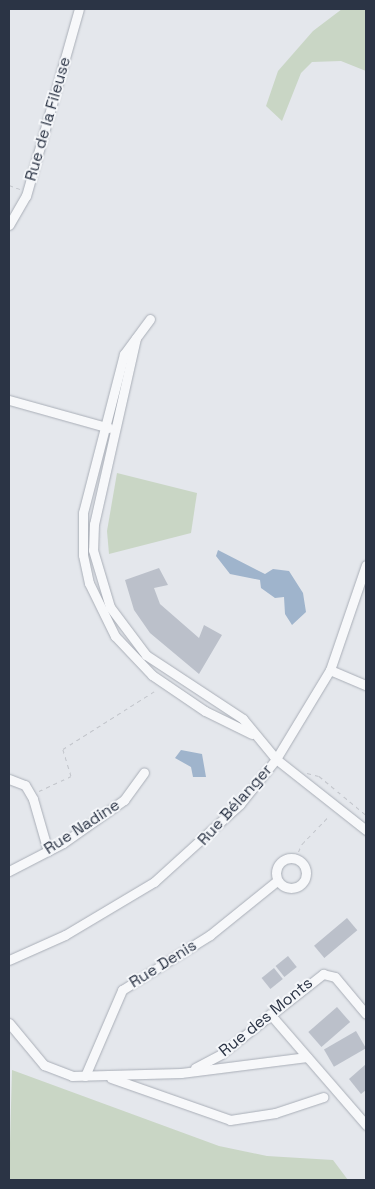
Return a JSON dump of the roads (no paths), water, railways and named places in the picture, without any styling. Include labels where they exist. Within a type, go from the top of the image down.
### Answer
[{"type":"street","name":"Rue de la Fileuse","points":[[9,225],[27,191],[79,9]]},
{"type":"street","points":[[150,319],[124,354],[82,513],[83,556],[89,583],[115,636],[165,684],[252,734]]},
{"type":"street","points":[[136,338],[94,524],[97,568],[110,606],[146,655],[243,719],[252,734],[276,759],[366,830]]},
{"type":"street","points":[[9,400],[115,430]]},
{"type":"street","name":"Rue Bélanger","points":[[9,960],[65,935],[154,882],[206,838],[276,759],[330,670],[365,576],[366,565]]},
{"type":"street","points":[[330,670],[366,685]]},
{"type":"street","name":"Rue Nadine","points":[[9,870],[48,851],[124,800],[144,772]]},
{"type":"street","points":[[9,779],[25,786],[30,795],[48,851]]},
{"type":"street","name":"Rue Denis","points":[[85,1076],[122,990],[210,935],[278,880],[281,862],[295,859],[305,868],[303,882],[290,888],[278,880]]},
{"type":"street","name":"Rue des Monts","points":[[181,1073],[221,1054],[314,979],[327,974],[366,1014]]},
{"type":"street","points":[[270,1014],[366,1125]]},
{"type":"street","name":"Rue des Monts","points":[[9,1023],[44,1065],[85,1076],[108,1077],[181,1073],[307,1057]]},
{"type":"street","points":[[108,1077],[230,1120],[275,1114],[323,1097]]},
{"type":"water","points":[[218,550],[265,574],[273,569],[289,571],[303,593],[306,612],[292,625],[285,614],[284,597],[275,598],[261,588],[260,580],[230,574],[216,556]]},
{"type":"water","points":[[181,750],[202,754],[206,777],[193,777],[191,767],[175,758]]}]
